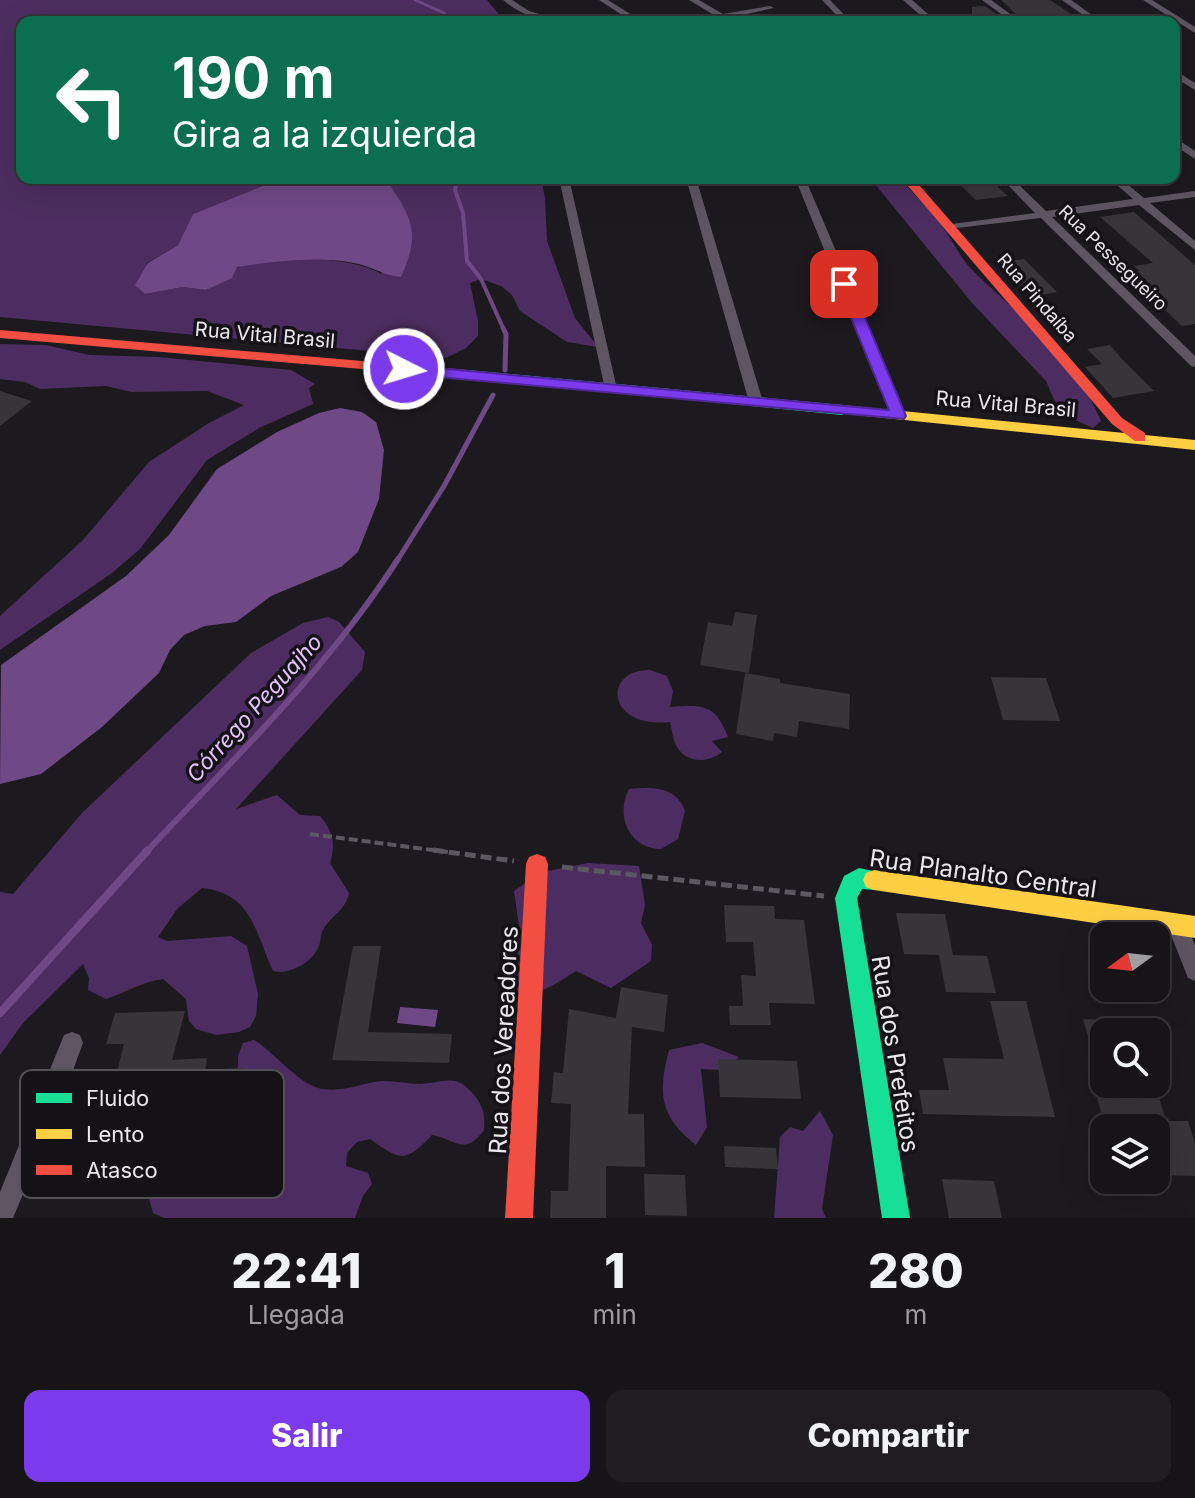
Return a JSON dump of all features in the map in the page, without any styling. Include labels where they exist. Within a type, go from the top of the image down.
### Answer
[{"type":"main road","name":"Rua Pindaíba","points":[[913,184],[1117,421],[1144,439]]},
{"type":"main road","name":"Rua Vital Brasil","points":[[0,334],[490,376],[1195,445]]},
{"type":"main road","name":"Rua dos Vereadores","points":[[519,1218],[537,864]]},
{"type":"main road","name":"Rua Planalto Central","points":[[846,898],[852,883],[859,878],[1186,926]]},
{"type":"main road","name":"Rua dos Prefeitos","points":[[846,898],[896,1218]]},
{"type":"street","points":[[507,0],[526,13],[538,16]]},
{"type":"street","points":[[603,0],[629,16]]},
{"type":"street","points":[[693,0],[719,16]]},
{"type":"street","points":[[826,0],[841,16]]},
{"type":"street","points":[[907,0],[926,16]]},
{"type":"street","points":[[986,0],[1009,16]]},
{"type":"street","points":[[1066,0],[1089,16]]},
{"type":"street","points":[[1147,0],[1173,16]]},
{"type":"street","points":[[736,16],[770,7]]},
{"type":"street","points":[[565,184],[611,389]]},
{"type":"street","points":[[693,184],[756,402]]},
{"type":"street","points":[[802,184],[899,416]]},
{"type":"street","name":"Rua Pessegueiro","points":[[1012,184],[1195,363]]},
{"type":"street","points":[[1121,184],[1195,247]]},
{"type":"street","points":[[952,227],[1191,195]]},
{"type":"street","points":[[1168,224],[1191,195]]},
{"type":"street","points":[[1186,926],[1195,971]]},
{"type":"street","points":[[62,1070],[72,1043]]},
{"type":"street","points":[[1,1218],[20,1173]]},
{"type":"path","points":[[310,834],[537,864],[846,898]]},
{"type":"shaded area","points":[[0,0],[487,0],[500,16],[16,16],[16,184],[268,184],[193,214],[178,245],[147,263],[145,294],[183,287],[207,290],[232,270],[268,260],[331,260],[381,274],[395,193],[390,184],[542,184],[547,241],[575,318],[598,347],[567,342],[520,311],[512,295],[501,286],[481,279],[470,283],[478,336],[466,348],[446,358],[0,317]]},
{"type":"shaded area","points":[[268,184],[390,184],[411,225],[411,247],[401,277],[339,261],[281,261],[237,267],[232,278],[206,290],[183,287],[145,294],[135,285],[148,263],[178,245],[193,214]]},
{"type":"shaded area","points":[[875,184],[905,184],[941,225],[968,266],[1062,359],[1077,378],[1101,421],[1093,428],[1071,418],[1056,404],[1046,381],[972,303]]},
{"type":"shaded area","points":[[0,344],[46,345],[89,355],[158,357],[291,370],[315,384],[309,388],[313,404],[261,427],[207,460],[140,549],[112,573],[0,650],[0,616],[83,540],[149,462],[209,423],[244,405],[207,391],[132,392],[106,386],[40,389],[25,382],[0,379]]},
{"type":"shaded area","points":[[340,408],[362,412],[376,422],[384,450],[379,499],[358,552],[341,567],[271,596],[236,622],[205,626],[184,635],[170,650],[159,673],[102,727],[41,774],[0,784],[1,665],[126,576],[169,535],[217,469],[277,432],[319,413]]},
{"type":"shaded area","points":[[328,617],[339,622],[365,652],[362,670],[236,809],[277,795],[300,815],[320,816],[328,827],[333,844],[330,863],[349,893],[345,904],[323,930],[316,952],[293,969],[273,971],[256,929],[242,906],[219,891],[202,888],[177,909],[158,937],[167,941],[231,936],[247,946],[258,994],[256,1016],[250,1027],[216,1035],[196,1029],[189,1021],[186,999],[163,979],[106,999],[88,990],[89,978],[83,964],[23,1023],[0,1055],[0,892],[13,894],[82,813],[251,653],[303,623]]},
{"type":"shaded area","points":[[650,670],[667,676],[673,691],[670,707],[706,708],[718,718],[728,737],[712,741],[722,752],[705,760],[692,759],[682,753],[676,744],[670,722],[649,722],[633,717],[623,708],[618,698],[624,679],[635,672]]},
{"type":"shaded area","points":[[654,788],[676,797],[685,811],[678,839],[661,849],[650,847],[633,837],[624,810],[629,789]]},
{"type":"shaded area","points":[[588,863],[639,866],[645,905],[641,923],[652,945],[651,961],[611,988],[576,971],[536,992],[509,990],[521,940],[514,891],[542,872]]},
{"type":"shaded area","points":[[400,1007],[438,1010],[435,1027],[397,1023]]},
{"type":"shaded area","points":[[254,1040],[302,1080],[318,1088],[335,1090],[384,1081],[421,1084],[457,1082],[468,1089],[480,1104],[484,1130],[465,1145],[432,1135],[415,1151],[402,1156],[389,1152],[370,1139],[357,1142],[347,1153],[346,1166],[368,1173],[372,1184],[363,1196],[355,1218],[164,1218],[153,1213],[149,1198],[284,1198],[284,1070],[238,1070],[238,1056],[243,1043]]},
{"type":"shaded area","points":[[702,1043],[739,1057],[723,1070],[701,1069],[707,1127],[696,1145],[668,1114],[664,1103],[663,1079],[669,1050]]},
{"type":"shaded area","points":[[820,1111],[833,1135],[822,1209],[826,1218],[774,1218],[780,1137],[790,1127],[803,1131]]},
{"type":"building","points":[[1001,0],[1050,0],[1074,16],[1018,16]]},
{"type":"building","points":[[985,6],[999,16],[972,16],[972,7]]},
{"type":"building","points":[[959,184],[995,184],[1008,196],[976,200]]},
{"type":"building","points":[[1134,212],[1195,265],[1195,324],[1182,326],[1127,273],[1140,271],[1134,266],[1153,263],[1100,217]]},
{"type":"building","points":[[1024,259],[1057,292],[1030,297],[996,263]]},
{"type":"building","points":[[1110,345],[1154,391],[1113,398],[1085,367],[1102,364],[1087,349]]},
{"type":"building","points":[[0,391],[32,401],[0,426]]},
{"type":"building","points":[[735,612],[757,615],[749,673],[700,665],[708,622],[732,626]]},
{"type":"building","points":[[745,673],[780,679],[780,683],[850,694],[849,729],[799,721],[797,737],[774,733],[773,741],[736,734]]},
{"type":"building","points":[[991,677],[1046,678],[1060,721],[1003,720]]},
{"type":"building","points":[[724,905],[774,906],[775,919],[804,920],[815,1004],[769,1003],[771,1025],[730,1025],[729,1006],[743,1006],[741,975],[756,976],[753,942],[726,942]]},
{"type":"building","points":[[896,913],[945,914],[953,955],[987,956],[996,993],[946,992],[939,955],[904,954]]},
{"type":"building","points":[[353,946],[381,946],[368,1032],[452,1034],[449,1063],[332,1060]]},
{"type":"building","points":[[621,987],[668,995],[664,1032],[632,1027],[628,1114],[644,1114],[645,1167],[606,1166],[606,1218],[550,1218],[551,1191],[568,1191],[571,1104],[551,1103],[554,1072],[563,1073],[569,1009],[616,1018]]},
{"type":"building","points":[[990,1001],[1026,1001],[1055,1117],[923,1114],[919,1090],[949,1090],[943,1058],[1004,1059]]},
{"type":"building","points":[[185,1011],[172,1060],[207,1058],[205,1070],[118,1070],[124,1044],[106,1044],[115,1013]]},
{"type":"building","points":[[1083,1019],[1090,1019],[1090,1043]]},
{"type":"building","points":[[718,1059],[797,1061],[801,1099],[720,1097]]},
{"type":"building","points":[[1097,1098],[1159,1098],[1164,1114],[1102,1114]]},
{"type":"building","points":[[1170,1121],[1188,1121],[1195,1143],[1195,1176],[1170,1175]]},
{"type":"building","points":[[724,1146],[776,1148],[778,1169],[725,1167]]},
{"type":"building","points":[[644,1174],[685,1175],[687,1216],[645,1215]]},
{"type":"building","points":[[942,1179],[994,1181],[1002,1218],[949,1218]]},
{"type":"waterway","name":"Córrego Peguajho","points":[[415,0],[446,16]]},
{"type":"waterway","name":"Córrego Peguajho","points":[[456,184],[463,213],[467,261],[481,279],[504,330]]},
{"type":"waterway","name":"Córrego Peguajho","points":[[504,330],[505,370]]},
{"type":"waterway","name":"Córrego Peguajho","points":[[397,561],[444,486],[493,395]]},
{"type":"waterway","name":"Córrego Peguajho","points":[[146,852],[311,675],[398,559]]},
{"type":"waterway","name":"Córrego Peguajho","points":[[0,1013],[148,850]]},
{"type":"traffic: fast","points":[[467,374],[842,410]]},
{"type":"traffic: fast","points":[[874,880],[859,878],[852,883],[846,898],[896,1218]]},
{"type":"traffic: slow","points":[[842,410],[1195,445]]},
{"type":"traffic: slow","points":[[874,880],[1195,927]]},
{"type":"traffic: jam","points":[[912,184],[1117,421],[1140,437]]},
{"type":"traffic: jam","points":[[0,334],[467,374]]},
{"type":"traffic: jam","points":[[519,1218],[537,864]]},
{"type":"route","points":[[404,369],[899,416],[844,284]]}]
